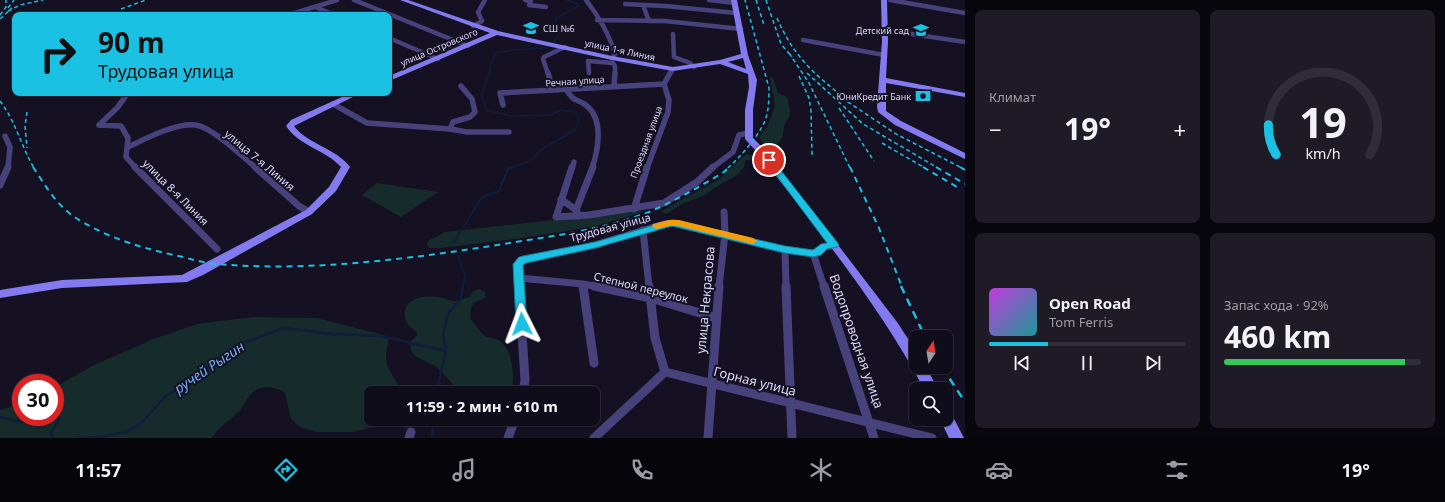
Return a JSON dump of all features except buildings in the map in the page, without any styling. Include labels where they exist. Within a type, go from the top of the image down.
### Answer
[{"type":"street","points":[[298,12],[337,0]]},
{"type":"street","points":[[354,0],[384,12]]},
{"type":"street","name":"улица 1-я Линия","points":[[402,0],[496,33],[612,58],[673,69]]},
{"type":"street","name":"улица Островского","points":[[473,26],[482,21],[478,12],[485,0]]},
{"type":"street","points":[[525,0],[531,1],[529,5],[546,6]]},
{"type":"street","points":[[586,0],[592,6],[597,20],[615,52],[612,58]]},
{"type":"street","points":[[709,0],[734,1],[753,87],[749,110],[751,139],[834,245],[893,325],[909,351]]},
{"type":"street","points":[[884,0],[885,30],[881,106],[882,112],[898,123],[965,156]]},
{"type":"street","points":[[890,0],[965,12]]},
{"type":"street","points":[[625,4],[736,13]]},
{"type":"street","points":[[643,5],[649,21]]},
{"type":"street","points":[[315,7],[328,12]]},
{"type":"street","points":[[392,15],[468,46]]},
{"type":"street","points":[[597,20],[649,21],[741,30]]},
{"type":"street","points":[[885,30],[965,42]]},
{"type":"street","name":"улица Островского","points":[[392,76],[468,46],[496,33]]},
{"type":"street","points":[[673,34],[674,57],[690,63],[694,67]]},
{"type":"street","points":[[392,39],[438,58]]},
{"type":"street","points":[[803,40],[884,55]]},
{"type":"street","points":[[553,90],[543,58],[562,47]]},
{"type":"street","points":[[664,84],[673,69],[721,62],[746,55]]},
{"type":"street","points":[[589,73],[588,61],[613,63],[615,66],[614,86]]},
{"type":"street","points":[[721,62],[751,73]]},
{"type":"street","points":[[883,80],[965,95]]},
{"type":"street","name":"Речная улица","points":[[503,106],[500,93],[664,84]]},
{"type":"street","name":"Проездная улица","points":[[634,209],[643,176],[660,129],[668,114],[669,97],[664,84]]},
{"type":"street","points":[[450,129],[453,122],[470,116],[475,112],[472,99],[461,86]]},
{"type":"street","points":[[566,89],[575,100],[588,107],[596,122],[599,143],[577,213]]},
{"type":"street","name":"улица 8-я Линия","points":[[126,96],[117,108],[99,124],[121,126],[127,135],[128,148],[126,157],[129,161],[217,249]]},
{"type":"street","points":[[0,294],[62,284],[184,279],[200,272],[309,212],[333,189],[346,167],[341,161],[324,149],[293,132],[290,126],[291,124],[350,96]]},
{"type":"street","points":[[333,104],[367,123],[450,129],[467,132],[509,132]]},
{"type":"street","name":"улица 7-я Линия","points":[[128,148],[141,141],[169,131],[188,125],[197,125],[231,147],[299,206],[309,212]]},
{"type":"street","points":[[0,184],[8,169],[11,148],[5,136]]},
{"type":"street","points":[[574,162],[556,217],[577,213],[634,209],[664,203],[688,188],[733,152],[737,136],[751,139]]},
{"type":"street","points":[[561,199],[577,213]]},
{"type":"street","name":"улица Некрасова","points":[[708,438],[716,318],[725,234],[724,212]]},
{"type":"street","name":"Трудовая улица","points":[[524,386],[525,369],[518,264],[523,260],[595,245],[643,230],[674,223],[725,234],[785,250],[813,254]]},
{"type":"street","points":[[594,438],[666,372],[655,338],[643,230]]},
{"type":"street","points":[[813,254],[824,247],[834,245]]},
{"type":"street","points":[[785,250],[792,438]]},
{"type":"street","name":"Водопроводная улица","points":[[813,254],[874,438]]},
{"type":"street","name":"Степной переулок","points":[[519,278],[583,284],[651,298],[716,318]]},
{"type":"street","name":"Степной переулок","points":[[583,284],[594,363]]},
{"type":"street","name":"Горная улица","points":[[666,372],[932,438]]},
{"type":"street","points":[[508,438],[512,426]]},
{"type":"street","points":[[950,426],[957,438]]},
{"type":"green space","points":[[770,77],[773,78],[778,93],[787,97],[790,110],[789,117],[784,126],[783,136],[780,142],[774,146],[764,145],[759,137],[768,125],[775,106]]},
{"type":"green space","points":[[746,154],[757,156],[761,159],[757,161],[746,160],[744,167],[737,175],[703,196],[680,205],[667,214],[661,211],[718,180]]},
{"type":"green space","points":[[377,183],[438,192],[401,217],[362,195]]},
{"type":"green space","points":[[640,210],[642,212],[592,227],[515,239],[441,248],[429,248],[427,245],[428,241],[445,232]]},
{"type":"green space","points":[[479,289],[485,292],[485,298],[475,302],[471,307],[470,318],[485,336],[499,340],[508,351],[513,372],[512,386],[455,386],[439,369],[412,352],[411,343],[417,336],[417,332],[405,319],[406,307],[410,303],[414,300],[426,297],[438,297],[455,301],[470,297],[473,291]]},
{"type":"green space","points":[[253,317],[317,318],[387,336],[389,343],[386,357],[387,363],[392,375],[399,386],[364,386],[364,426],[378,426],[353,432],[317,432],[300,427],[291,419],[285,393],[276,389],[263,387],[251,394],[238,412],[220,428],[212,438],[0,438],[0,410],[12,407],[12,426],[64,426],[64,382],[94,365],[156,338],[197,324]]},
{"type":"green space","points":[[391,426],[413,426],[408,428]]},
{"type":"waterway","name":"ручей Рыгин","points":[[510,168],[530,161],[542,149],[575,130],[579,120],[576,112],[561,110],[550,115],[511,116],[486,110],[482,95],[495,53],[513,50],[546,48],[555,41],[560,32],[555,19],[578,6],[578,4],[567,0]]},
{"type":"waterway","name":"ручей Рыгин","points":[[454,242],[482,197],[499,191],[508,169],[513,167]]},
{"type":"waterway","name":"ручей Рыгин","points":[[458,256],[465,275],[463,287]]},
{"type":"waterway","name":"ручей Рыгин","points":[[446,351],[443,335],[448,313],[461,299],[463,286]]},
{"type":"waterway","name":"ручей Рыгин","points":[[80,438],[101,437],[126,432],[142,422],[165,397],[244,343],[283,328],[333,334],[380,336],[446,351]]},
{"type":"waterway","name":"ручей Рыгин","points":[[438,386],[446,351]]},
{"type":"waterway","name":"ручей Рыгин","points":[[0,417],[12,420]]},
{"type":"waterway","name":"ручей Рыгин","points":[[52,438],[51,433],[55,426]]},
{"type":"waterway","name":"ручей Рыгин","points":[[432,438],[433,426]]},
{"type":"railway","points":[[0,15],[6,7],[6,0]]},
{"type":"railway","points":[[8,8],[14,0]]},
{"type":"railway","points":[[10,10],[20,5],[43,0]]},
{"type":"railway","points":[[121,9],[146,0]]},
{"type":"railway","points":[[33,167],[52,195],[63,208],[76,218],[101,232],[155,250],[216,264],[288,266],[360,263],[432,255],[595,228],[659,208],[724,172],[747,148],[760,131],[765,121],[769,88],[745,0]]},
{"type":"railway","points":[[756,0],[764,25]]},
{"type":"railway","points":[[766,0],[781,44],[790,55]]},
{"type":"railway","points":[[0,19],[10,10]]},
{"type":"railway","points":[[777,18],[789,42],[803,61],[820,78],[841,95]]},
{"type":"railway","points":[[790,55],[809,83],[850,168]]},
{"type":"railway","points":[[807,73],[863,124],[938,168]]},
{"type":"railway","points":[[799,76],[809,98],[811,111],[812,155]]},
{"type":"railway","points":[[836,94],[896,134],[962,168]]},
{"type":"railway","points":[[0,101],[6,109],[34,168]]},
{"type":"railway","points":[[839,108],[874,161]]},
{"type":"railway","points":[[27,112],[25,126],[27,148]]},
{"type":"railway","points":[[882,143],[925,168]]},
{"type":"railway","points":[[850,167],[879,228],[902,287]]},
{"type":"railway","points":[[923,167],[957,187]]},
{"type":"railway","points":[[936,167],[965,184]]},
{"type":"railway","points":[[960,167],[965,170]]},
{"type":"railway","points":[[901,286],[922,330]]},
{"type":"railway","points":[[947,374],[965,402]]},
{"type":"slow traffic","points":[[656,226],[669,223],[679,223],[753,241]]},
{"type":"place","name":"СШ №6","points":[[531,28]]},
{"type":"place","name":"Детский сад","points":[[921,30]]},
{"type":"place","name":"ЮниКредит Банк","points":[[923,96]]},
{"type":"route","points":[[522,324],[518,264],[520,261],[595,245],[669,223],[679,223],[785,250],[813,254],[824,247],[834,245],[769,160]]}]
